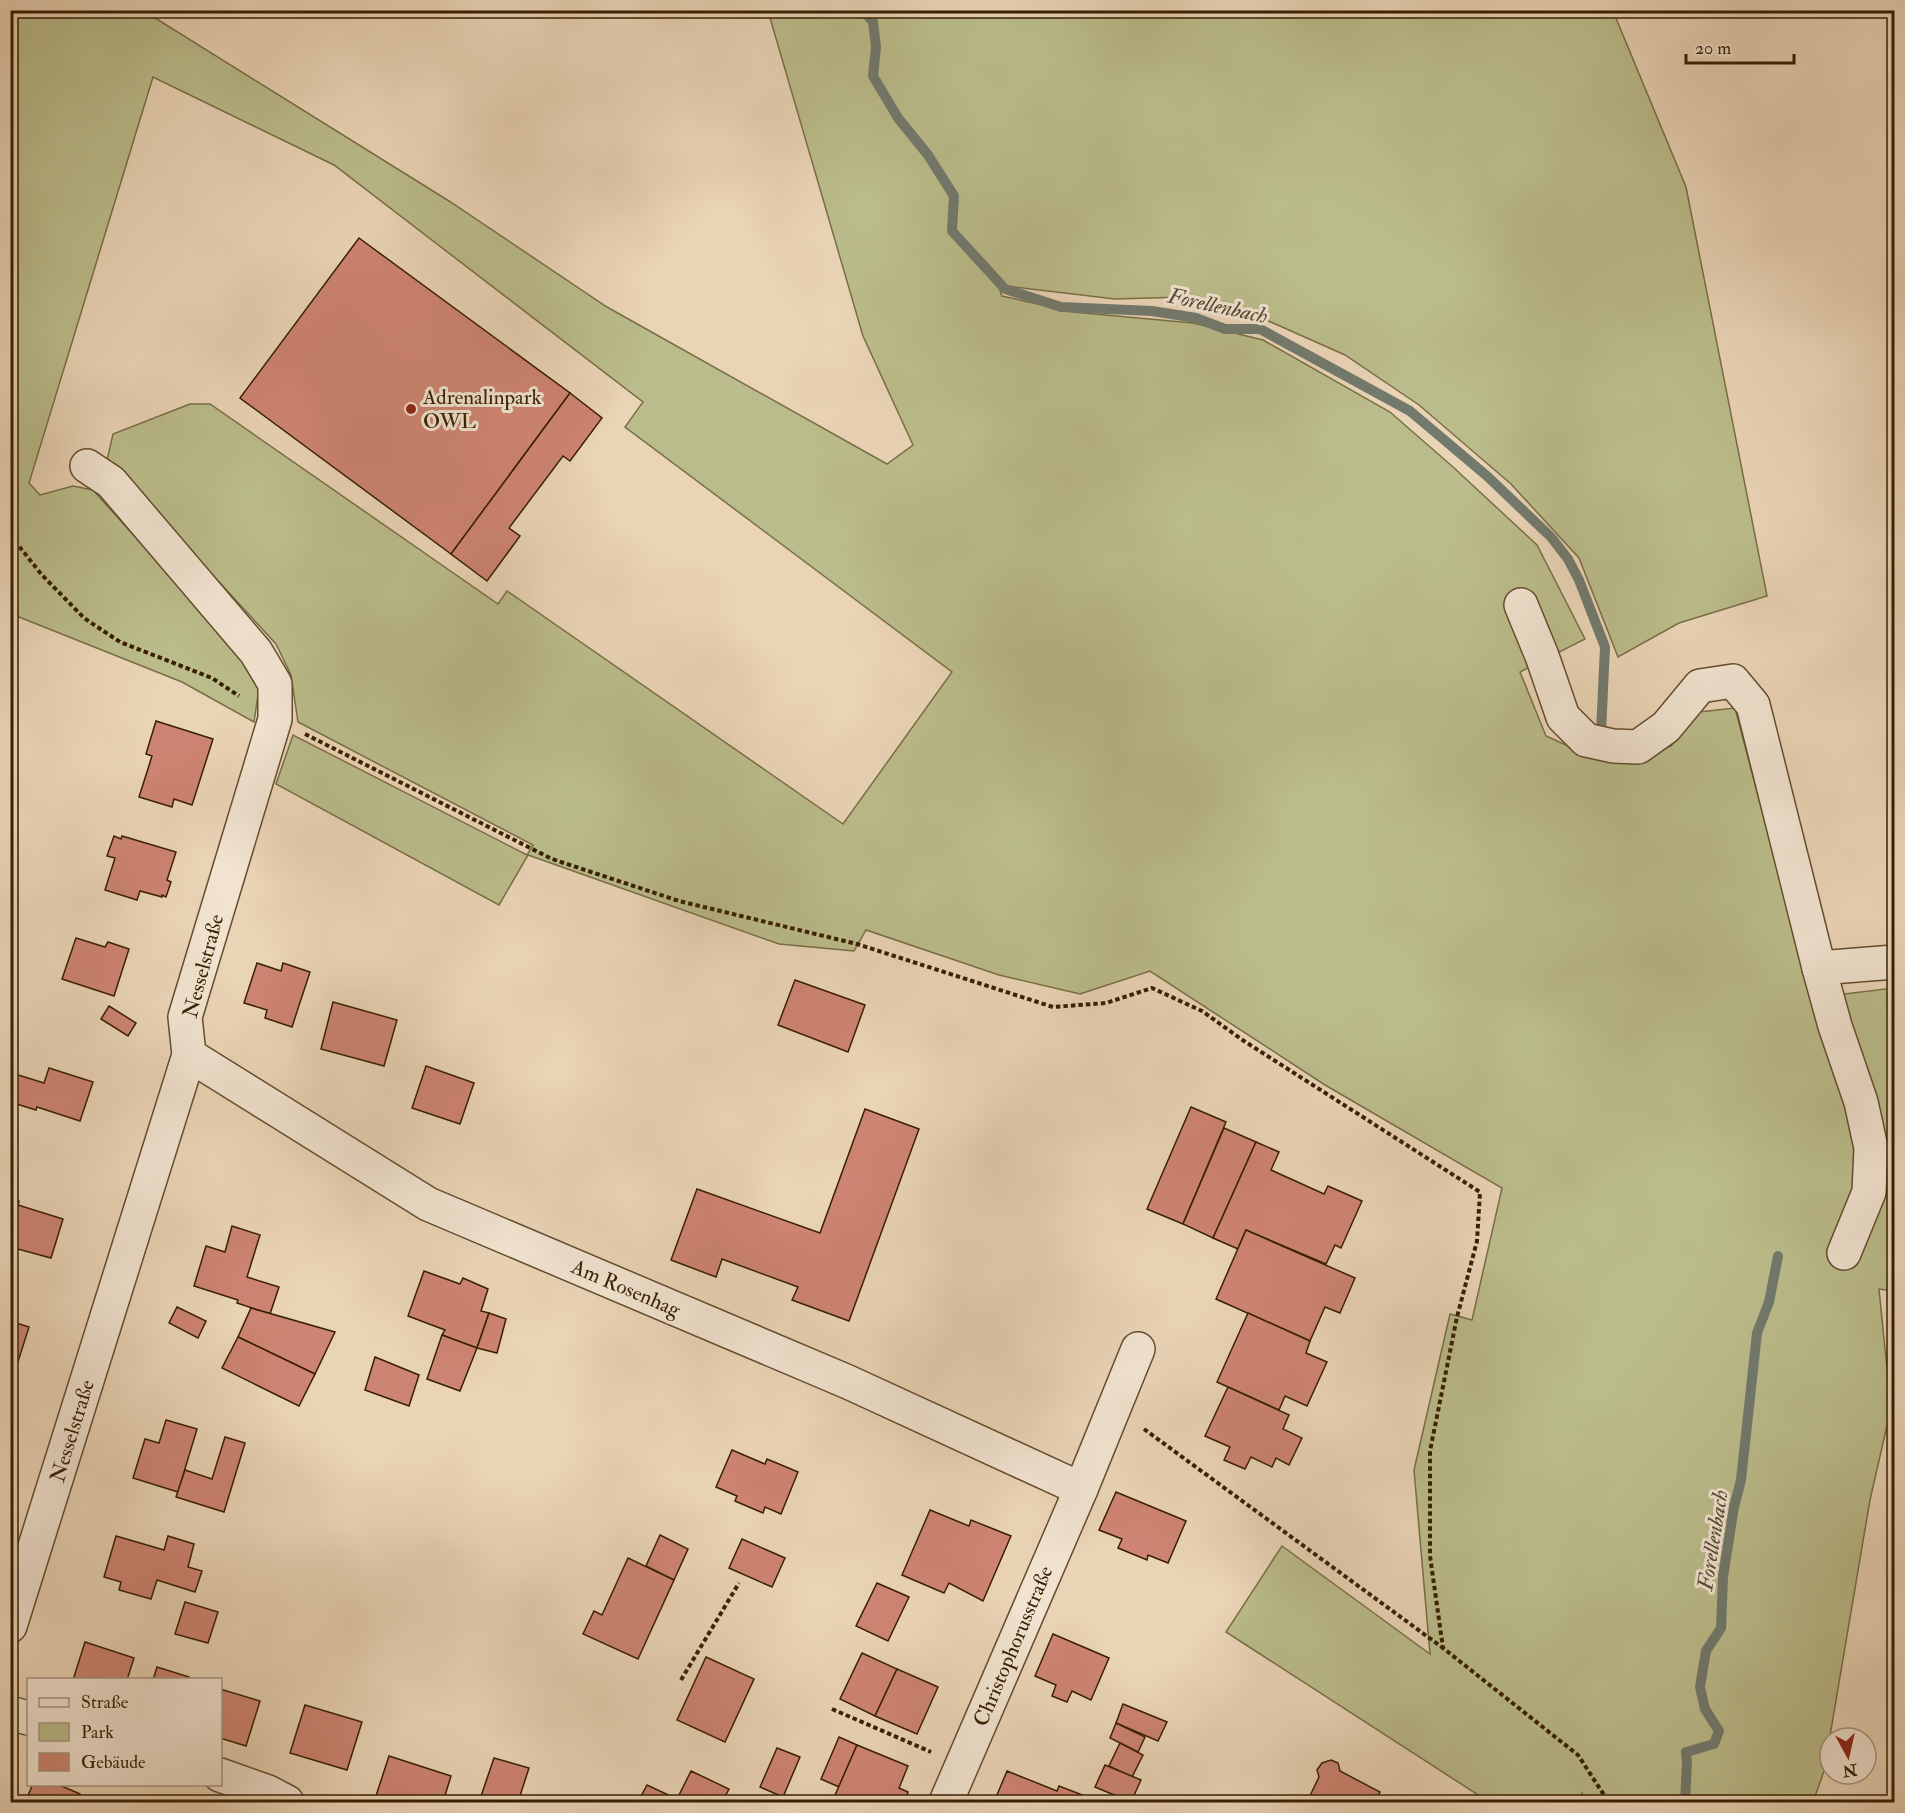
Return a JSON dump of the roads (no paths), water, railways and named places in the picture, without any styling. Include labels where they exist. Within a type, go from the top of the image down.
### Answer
[{"type":"street","name":"Nesselstraße","points":[[10,1626],[189,1055],[186,1017],[275,719],[274,684],[256,652],[111,482],[87,466]]},
{"type":"street","points":[[1521,605],[1563,717],[1586,740],[1613,746],[1638,747],[1666,728],[1700,686],[1733,681],[1753,705],[1819,968],[1835,1026],[1861,1102],[1871,1148],[1869,1192],[1844,1252]]},
{"type":"street","points":[[1819,968],[1894,962]]},
{"type":"street","name":"Am Rosenhag","points":[[189,1055],[428,1204],[848,1382],[1081,1489]]},
{"type":"street","name":"Christophorusstraße","points":[[946,1803],[1081,1489],[1138,1349]]},
{"type":"street","points":[[10,1713],[27,1718]]},
{"type":"street","points":[[222,1776],[268,1792],[287,1803]]},
{"type":"waterway","name":"Forellenbach","points":[[863,10],[873,22],[876,47],[873,76],[898,118],[928,155],[954,196],[952,231],[1005,289],[1061,307],[1152,311],[1196,318],[1225,329],[1260,329],[1410,411],[1487,476],[1551,537],[1568,559],[1579,580],[1605,647],[1601,732]]},
{"type":"waterway","name":"Forellenbach","points":[[1685,1802],[1686,1752],[1714,1744],[1719,1731],[1705,1709],[1700,1687],[1706,1651],[1721,1628],[1723,1577],[1734,1507],[1741,1480],[1757,1333],[1769,1302],[1778,1256]]},
{"type":"place","name":"Adrenalinpark OWL","points":[[411,409]]}]
